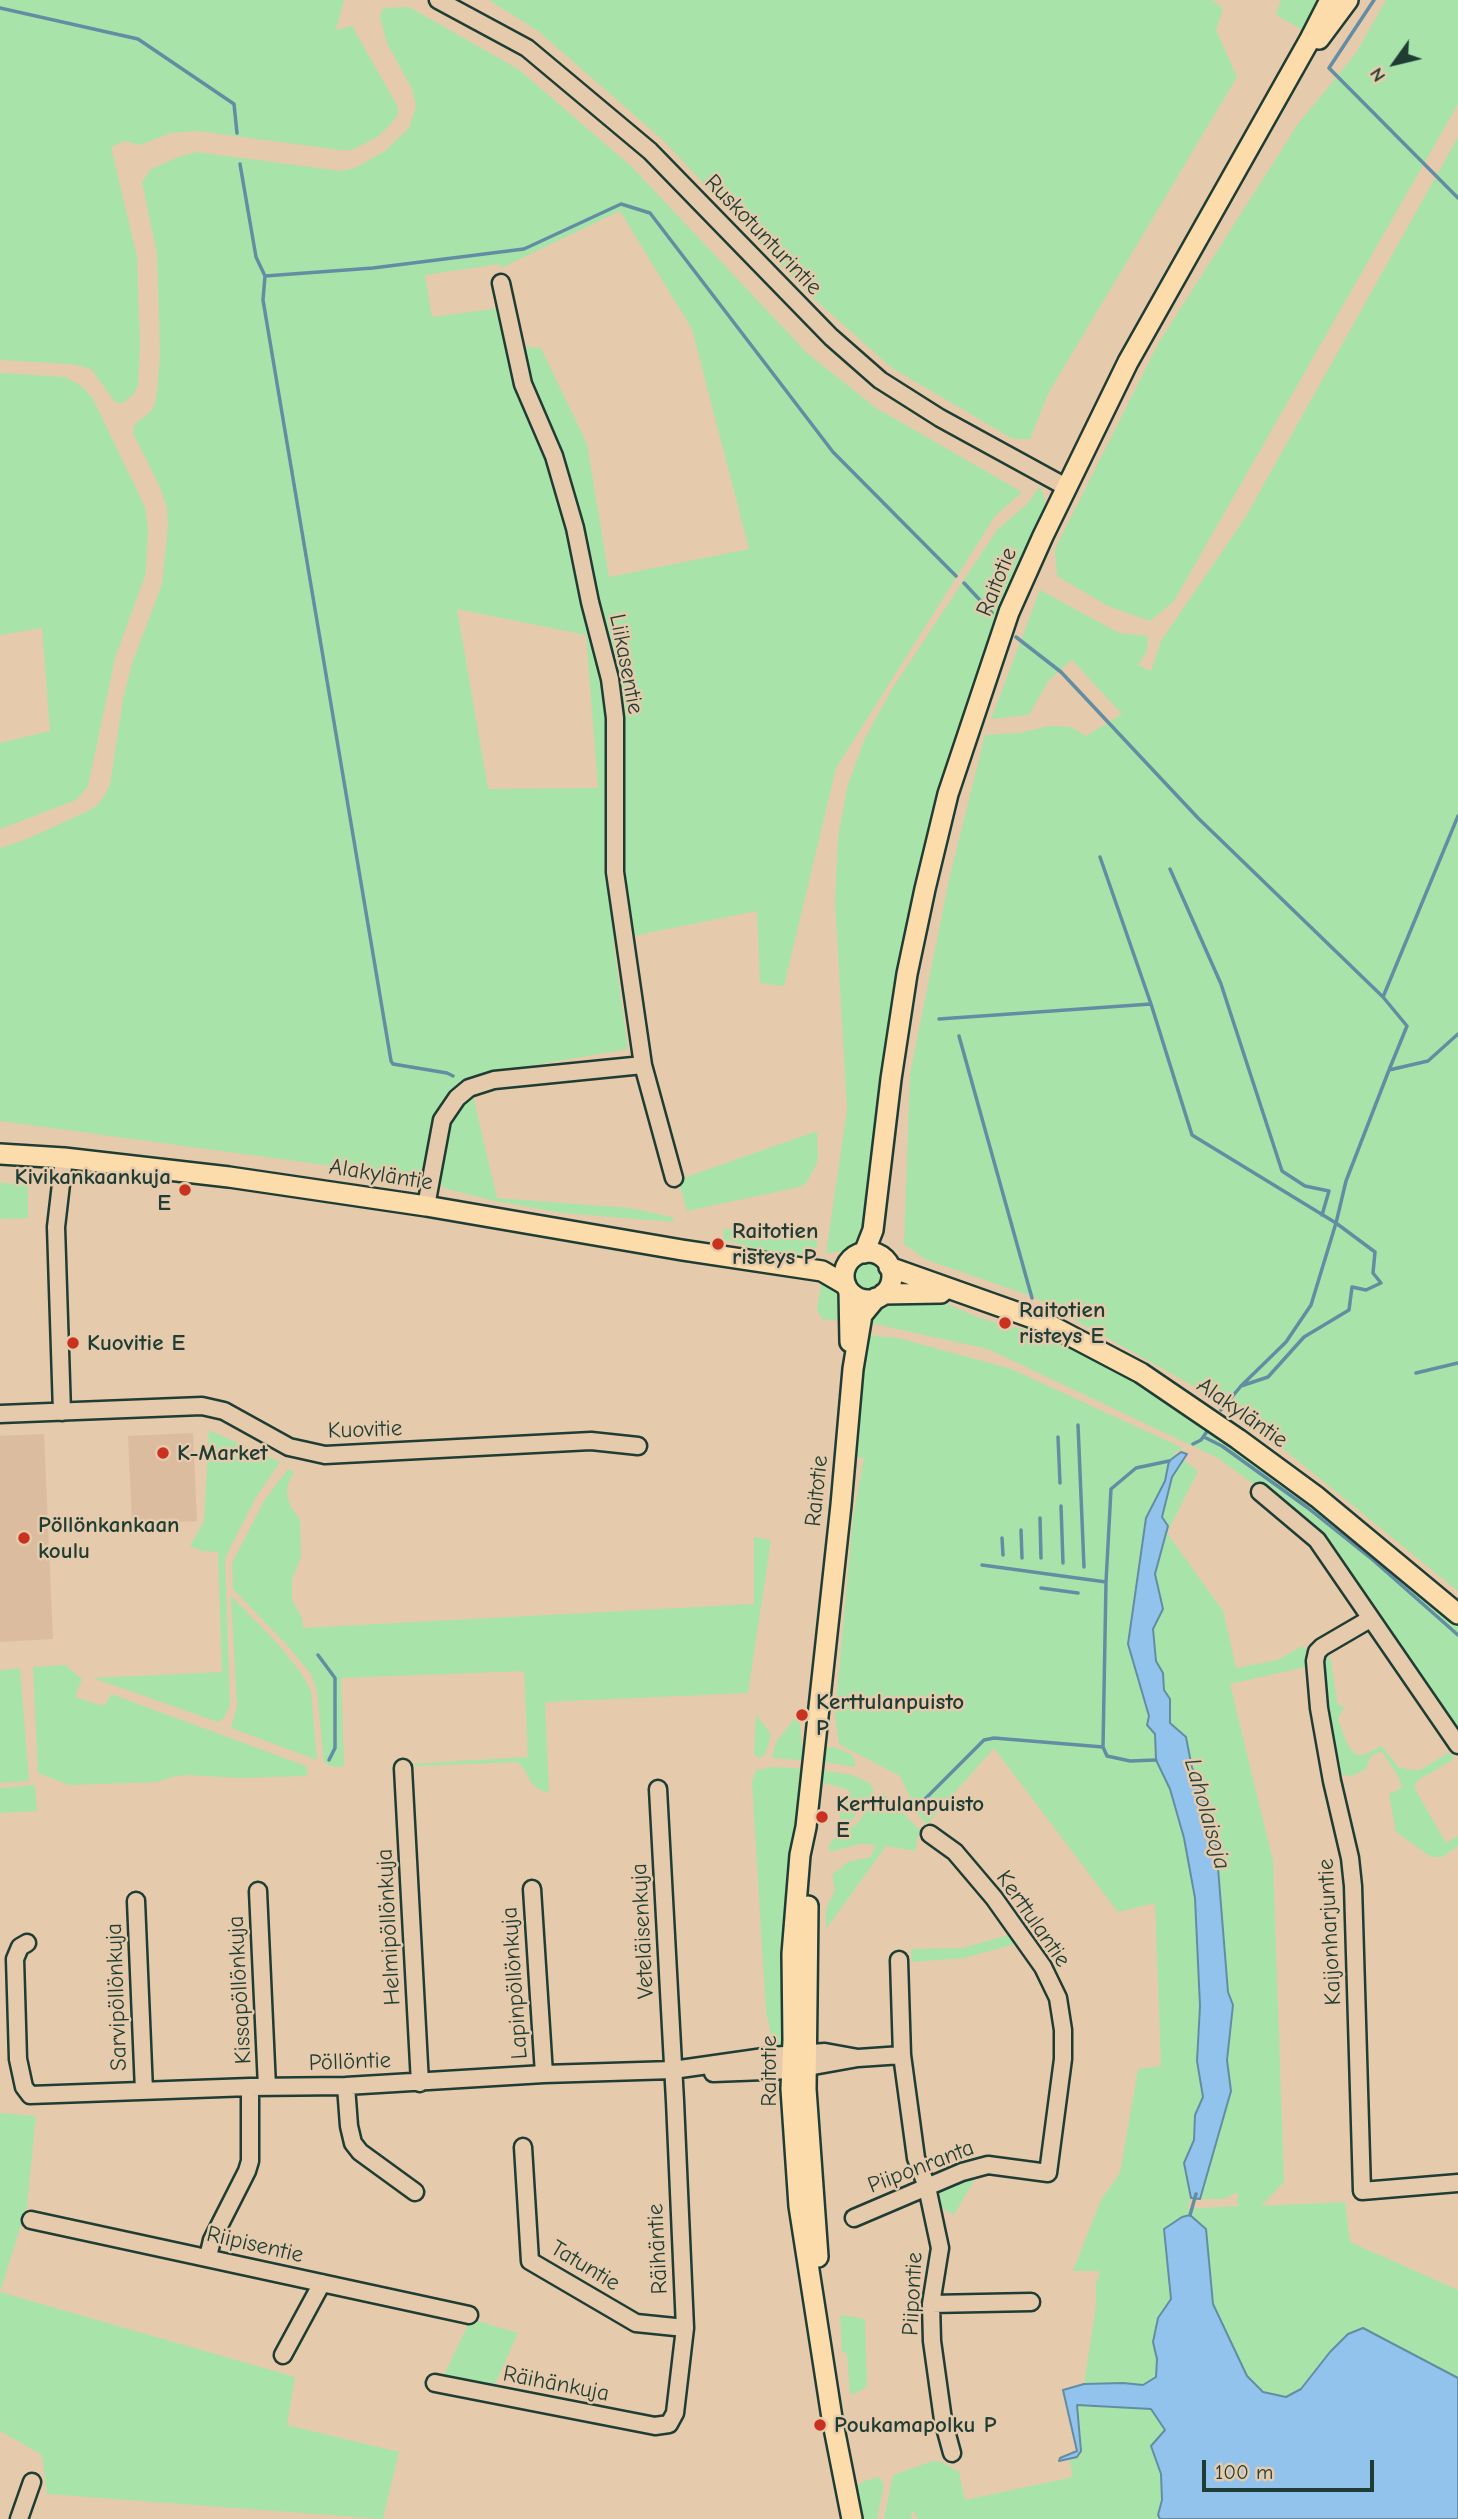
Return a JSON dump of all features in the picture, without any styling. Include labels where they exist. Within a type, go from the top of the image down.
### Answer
[{"type":"main road","name":"Raitotie","points":[[860,1254],[873,1230],[907,974],[948,794],[1009,612],[1066,487],[1128,362],[1330,0]]},
{"type":"main road","name":"Raitotie","points":[[1288,78],[1348,0]]},
{"type":"main road","name":"Raitotie","points":[[882,1152],[887,1264]]},
{"type":"main road","name":"Alakyläntie","points":[[0,1154],[64,1158],[229,1177],[426,1206],[822,1271],[847,1288]]},
{"type":"main road","points":[[872,1253],[887,1264],[891,1282],[880,1296],[861,1299],[847,1288],[845,1268],[860,1254],[872,1253]]},
{"type":"main road","name":"Alakyläntie","points":[[753,1261],[823,1260],[860,1254]]},
{"type":"main road","name":"Alakyläntie","points":[[887,1264],[1044,1322],[1141,1373],[1317,1497],[1458,1614]]},
{"type":"main road","name":"Raitotie","points":[[847,1288],[853,1369]]},
{"type":"main road","name":"Alakyläntie","points":[[880,1296],[927,1292],[972,1296]]},
{"type":"main road","name":"Raitotie","points":[[852,2519],[832,2418],[817,2314],[809,2283],[799,2206],[799,2061],[808,1857],[806,1827],[853,1369],[862,1315],[880,1296]]},
{"type":"street","name":"Ruskotunturintie","points":[[438,0],[527,48],[650,151],[831,337],[880,380],[940,418],[1066,487]]},
{"type":"street","name":"Liikasentie","points":[[501,283],[523,384],[554,456],[575,528],[610,679],[615,718],[615,872],[643,1065],[674,1178]]},
{"type":"street","points":[[426,1206],[442,1120],[457,1098],[469,1088],[494,1080],[643,1065]]},
{"type":"street","points":[[62,1412],[56,1227],[64,1158]]},
{"type":"street","name":"Kuovitie","points":[[0,1414],[202,1406],[224,1411],[289,1447],[325,1455],[591,1441],[638,1446]]},
{"type":"street","points":[[1260,1492],[1317,1540],[1458,1745]]},
{"type":"street","name":"Kaijonharjuntie","points":[[1370,1619],[1322,1647],[1317,1652],[1315,1661],[1320,1709],[1332,1781],[1350,1858],[1354,1895],[1362,2191],[1458,2183]]},
{"type":"street","name":"Helmipöllönkuja","points":[[403,1768],[420,2083]]},
{"type":"street","name":"Veteläisenkuja","points":[[658,1789],[677,2069]]},
{"type":"street","name":"Kerttulantie","points":[[930,1835],[955,1852],[994,1898],[1042,1967],[1058,1998],[1063,2030],[1063,2059],[1048,2173]]},
{"type":"street","name":"Lapinpöllönkuja","points":[[532,1889],[544,2074]]},
{"type":"street","name":"Kissapöllönkuja","points":[[258,1891],[267,2087]]},
{"type":"street","name":"Sarvipöllönkuja","points":[[136,1901],[144,2091]]},
{"type":"street","name":"Pöllöntie","points":[[27,1943],[20,1947],[15,1959],[18,2059],[24,2087],[30,2095],[346,2086],[677,2069],[711,2073],[799,2061]]},
{"type":"street","name":"Piipontie","points":[[899,1960],[902,2055],[916,2158],[927,2187],[940,2248],[931,2304],[932,2348],[943,2420],[952,2453]]},
{"type":"street","points":[[799,2061],[825,2052],[858,2058],[902,2055]]},
{"type":"street","name":"Räihäntie","points":[[669,2424],[675,2413],[685,2328],[677,2069]]},
{"type":"street","points":[[346,2086],[353,2143],[360,2152],[415,2192]]},
{"type":"street","points":[[208,2257],[212,2240],[250,2161],[250,2087]]},
{"type":"street","name":"Tatuntie","points":[[523,2147],[530,2260],[635,2323],[685,2328]]},
{"type":"street","name":"Piiponranta","points":[[854,2218],[962,2172],[988,2165],[1048,2173]]},
{"type":"street","name":"Riipisentie","points":[[31,2220],[470,2315]]},
{"type":"street","points":[[283,2355],[322,2283]]},
{"type":"street","points":[[931,2304],[1031,2302]]},
{"type":"street","name":"Räihänkuja","points":[[435,2383],[654,2426],[669,2424]]},
{"type":"street","points":[[19,2519],[32,2482]]},
{"type":"shaded area","points":[[193,1433],[197,1521],[132,1524],[128,1436]]},
{"type":"shaded area","name":"Pöllönkankaan koulu","points":[[44,1434],[53,1639],[0,1642],[0,1436]]},
{"type":"green space","points":[[0,0],[344,0],[336,30],[352,26],[398,107],[397,116],[388,127],[377,137],[352,150],[197,131],[171,133],[140,145],[124,141],[111,147],[137,257],[140,346],[138,385],[134,394],[123,403],[116,403],[91,369],[72,364],[0,360]]},
{"type":"green space","points":[[489,0],[1212,0],[1223,9],[1216,30],[1237,77],[1049,392],[1030,439],[1013,439],[892,368],[803,289],[663,140],[538,31]]},
{"type":"green space","points":[[1281,0],[1322,0],[1305,28],[1301,29],[1276,15]]},
{"type":"green space","points":[[1386,0],[1458,0],[1458,104],[1174,601],[1150,621],[1108,606],[1057,576],[1055,549],[1158,344],[1298,124],[1356,53]]},
{"type":"green space","points":[[409,7],[518,69],[632,167],[808,354],[876,408],[1022,492],[995,516],[836,768],[784,986],[760,983],[757,911],[613,940],[628,1049],[477,1075],[464,1083],[450,1092],[435,1113],[421,1178],[0,1121],[0,848],[84,813],[95,807],[103,798],[110,785],[123,699],[132,664],[162,584],[168,527],[167,507],[133,433],[134,425],[154,406],[160,354],[157,254],[142,182],[151,169],[196,152],[341,171],[355,168],[385,151],[409,128],[416,106],[412,89],[387,43],[380,17],[383,8]],"holes":[[[620,211],[692,329],[749,549],[609,577],[587,444],[541,348],[507,345],[500,308],[432,317],[425,275],[499,264],[501,268]],[[457,609],[586,635],[598,788],[488,789]]]},
{"type":"green space","points":[[1458,137],[1458,1591],[1259,1429],[1192,1385],[1034,1297],[927,1260],[904,1244],[910,1074],[949,880],[985,735],[1019,733],[1049,726],[1071,727],[1086,736],[1122,714],[1072,660],[1049,680],[1029,715],[991,719],[1040,590],[1119,633],[1148,636],[1147,651],[1138,665],[1151,671],[1161,641],[1245,518]]},
{"type":"green space","points":[[0,373],[65,377],[80,385],[92,397],[145,507],[148,528],[146,573],[115,658],[88,786],[76,800],[0,829],[0,743],[50,731],[42,628],[0,635]]},
{"type":"green space","points":[[1040,486],[1045,499],[1044,510],[1002,610],[963,718],[941,793],[863,1242],[844,1251],[826,1253],[847,1109],[835,901],[838,837],[847,788],[865,738],[892,689],[997,530],[1027,504]]},
{"type":"green space","points":[[472,1092],[497,1198],[630,1208],[672,1217],[674,1222],[563,1213],[495,1201],[443,1188],[438,1175],[444,1135],[453,1112]]},
{"type":"green space","points":[[817,1131],[816,1165],[806,1183],[800,1187],[687,1211],[678,1180]]},
{"type":"green space","points":[[0,1183],[28,1184],[28,1218],[0,1219]]},
{"type":"green space","points":[[809,1228],[818,1232],[816,1254],[778,1255],[723,1239],[724,1229]]},
{"type":"green space","points":[[867,1260],[878,1265],[883,1276],[878,1287],[867,1292],[856,1287],[851,1276],[856,1265]]},
{"type":"green space","points":[[822,1279],[835,1285],[840,1298],[842,1321],[822,1319],[817,1309]]},
{"type":"green space","points":[[903,1296],[943,1302],[977,1317],[1010,1327],[1042,1331],[1079,1349],[1185,1414],[1312,1504],[1458,1626],[1458,1729],[1323,1535],[1218,1458],[988,1349],[871,1323],[872,1314]]},
{"type":"green space","points":[[866,1335],[898,1338],[1011,1369],[1183,1448],[1174,1453],[1176,1455],[1169,1461],[1165,1481],[1146,1518],[1130,1622],[1149,1716],[1147,1725],[1155,1734],[1156,1760],[1170,1789],[1184,1838],[1195,1899],[1200,2006],[1197,2061],[1203,2097],[1195,2115],[1194,2140],[1184,2163],[1191,2198],[1187,2209],[1238,2206],[1237,2192],[1224,2199],[1200,2199],[1231,2091],[1227,2060],[1233,2005],[1228,1992],[1216,1843],[1203,1815],[1206,1786],[1192,1768],[1186,1737],[1170,1723],[1170,1699],[1164,1690],[1163,1673],[1156,1661],[1153,1629],[1163,1609],[1155,1574],[1162,1548],[1162,1517],[1172,1477],[1182,1459],[1198,1471],[1167,1533],[1223,1611],[1236,1668],[1278,1660],[1302,1646],[1312,1654],[1308,1670],[1305,1667],[1230,1684],[1273,1861],[1284,2182],[1261,2206],[1345,2202],[1350,2242],[1458,2290],[1458,2378],[1363,2328],[1348,2334],[1301,2389],[1286,2397],[1263,2392],[1247,2376],[1213,2304],[1164,2230],[1171,2299],[1158,2318],[1153,2342],[1158,2359],[1156,2377],[1143,2385],[1084,2384],[1096,2306],[1096,2284],[1100,2271],[1073,2271],[1101,2200],[1120,2173],[1138,2069],[1161,2066],[1155,1903],[1118,1912],[994,1748],[927,1824],[918,1815],[900,1776],[839,1744],[835,1715],[853,1518],[864,1458],[853,1457]]},
{"type":"green space","points":[[209,1430],[280,1462],[256,1497],[225,1558],[230,1705],[224,1718],[218,1722],[93,1678],[222,1672],[218,1552],[202,1551],[190,1546],[204,1521]]},
{"type":"green space","points":[[288,1469],[294,1472],[287,1493],[290,1505],[300,1520],[301,1557],[292,1579],[292,1600],[302,1618],[303,1628],[754,1604],[754,1537],[771,1540],[748,1693],[545,1702],[549,1792],[533,1785],[517,1762],[418,1766],[410,1764],[528,1757],[524,1671],[341,1678],[344,1766],[335,1767],[324,1763],[317,1691],[311,1674],[233,1589],[232,1563],[264,1501]]},
{"type":"green space","points":[[231,1596],[278,1644],[301,1673],[311,1691],[317,1760],[231,1728],[237,1706]]},
{"type":"green space","points":[[1328,1656],[1331,1660],[1337,1703],[1344,1708],[1338,1718],[1346,1742],[1355,1754],[1363,1755],[1382,1746],[1398,1767],[1410,1770],[1420,1770],[1450,1752],[1454,1759],[1418,1780],[1414,1787],[1446,1843],[1458,1836],[1458,1846],[1442,1857],[1431,1857],[1396,1832],[1389,1794],[1402,1788],[1399,1778],[1383,1753],[1379,1752],[1370,1757],[1366,1769],[1352,1776],[1338,1774],[1322,1692],[1322,1669]]},
{"type":"green space","points":[[65,1665],[82,1679],[75,1697],[100,1705],[106,1704],[111,1694],[306,1766],[308,1772],[306,1776],[239,1778],[189,1775],[157,1782],[69,1785],[38,1773],[33,1667]]},
{"type":"green space","points":[[20,1668],[29,1781],[0,1783],[0,1670]]},
{"type":"green space","points":[[799,1713],[803,1760],[772,1758],[776,1742]]},
{"type":"green space","points":[[756,1715],[771,1734],[766,1752],[761,1758],[754,1755]]},
{"type":"green space","points":[[833,1747],[851,1754],[855,1760],[854,1767],[820,1761],[822,1749]]},
{"type":"green space","points":[[774,1767],[804,1769],[795,1828],[788,1909],[786,2032],[775,2050],[766,2012],[752,1782],[756,1770]]},
{"type":"green space","points":[[820,1770],[852,1775],[869,1783],[874,1790],[851,1821],[842,1827],[839,1810],[851,1793],[847,1789],[824,1783],[820,1778]]},
{"type":"green space","points":[[35,1785],[37,1811],[0,1813],[0,1788]]},
{"type":"green space","points":[[879,1794],[884,1794],[921,1831],[915,1851],[886,1846],[826,1929],[826,1909],[835,1890],[832,1875],[848,1862],[871,1857],[876,1845],[861,1844],[829,1852],[830,1843],[837,1835],[856,1825]]},
{"type":"green space","points":[[1009,1935],[1015,1944],[964,1958],[912,1962],[911,1949],[962,1948]]},
{"type":"green space","points":[[0,2113],[36,2116],[27,2206],[0,2292]]},
{"type":"green space","points":[[978,2174],[954,2215],[941,2207],[941,2187]]},
{"type":"green space","points":[[0,2292],[295,2377],[287,2425],[399,2452],[383,2519],[47,2494],[42,2455],[0,2431]]},
{"type":"green space","points":[[840,2316],[865,2319],[867,2386],[855,2394],[850,2394],[847,2353],[842,2352]]},
{"type":"green space","points":[[471,2319],[518,2333],[494,2386],[443,2377]]},
{"type":"green space","points":[[1076,2406],[1152,2409],[1165,2430],[1151,2446],[1161,2474],[1162,2500],[1158,2514],[1160,2519],[918,2519],[915,2513],[911,2512],[912,2519],[884,2519],[893,2475],[933,2461],[942,2462],[959,2472],[965,2500],[1073,2477],[1069,2459],[1080,2455],[1081,2451]]},
{"type":"green space","points":[[879,2477],[884,2485],[877,2519],[862,2519],[854,2489],[864,2481]]},
{"type":"water","points":[[1181,1452],[1187,1454],[1172,1477],[1162,1517],[1168,1526],[1155,1574],[1163,1609],[1153,1629],[1156,1661],[1163,1673],[1164,1690],[1170,1699],[1170,1723],[1186,1737],[1192,1768],[1206,1786],[1203,1815],[1216,1843],[1228,1992],[1233,2005],[1227,2060],[1231,2091],[1200,2199],[1191,2198],[1184,2163],[1194,2140],[1195,2115],[1203,2097],[1197,2061],[1200,2006],[1195,1898],[1184,1838],[1170,1789],[1156,1760],[1155,1734],[1147,1725],[1149,1716],[1128,1644],[1146,1518],[1165,1481],[1169,1461]]},
{"type":"water","points":[[1190,2215],[1206,2229],[1213,2304],[1247,2376],[1263,2392],[1286,2397],[1301,2389],[1348,2334],[1363,2328],[1458,2378],[1458,2519],[1160,2519],[1161,2474],[1151,2446],[1165,2430],[1151,2409],[1077,2405],[1081,2451],[1077,2457],[1059,2461],[1060,2458],[1077,2451],[1063,2390],[1084,2384],[1143,2385],[1156,2377],[1157,2359],[1153,2342],[1158,2318],[1171,2299],[1164,2229]]},
{"type":"waterway","points":[[1374,0],[1329,68],[1458,198]]},
{"type":"waterway","points":[[0,8],[138,39],[234,104],[237,133]]},
{"type":"waterway","points":[[240,164],[256,257],[265,276],[373,268],[524,249],[621,204],[650,213],[833,452],[956,576]]},
{"type":"waterway","points":[[265,276],[263,300],[391,1061],[393,1064],[453,1076]]},
{"type":"waterway","points":[[964,583],[992,613]]},
{"type":"waterway","points":[[1016,637],[1061,672],[1198,818],[1383,997]]},
{"type":"waterway","points":[[1389,1070],[1407,1026],[1383,997],[1458,816]]},
{"type":"waterway","points":[[1100,857],[1151,1004],[1192,1135],[1336,1223],[1375,1252],[1373,1273],[1381,1283],[1366,1290],[1352,1287],[1349,1310],[1304,1337],[1268,1377],[1241,1386]]},
{"type":"waterway","points":[[1170,869],[1221,984],[1282,1171],[1305,1186],[1329,1191],[1322,1215]]},
{"type":"waterway","points":[[939,1019],[1151,1004]]},
{"type":"waterway","points":[[1221,1410],[1241,1386],[1286,1342],[1311,1305],[1346,1181],[1389,1070],[1428,1061],[1458,1034]]},
{"type":"waterway","points":[[959,1036],[1032,1298]]},
{"type":"waterway","points":[[1416,1373],[1458,1363]]},
{"type":"waterway","points":[[1078,1425],[1084,1567]]},
{"type":"waterway","points":[[1193,1444],[1201,1440],[1208,1430]]},
{"type":"waterway","points":[[1058,1437],[1060,1483]]},
{"type":"waterway","points":[[1204,1437],[1222,1446],[1308,1508],[1373,1560],[1458,1635]]},
{"type":"waterway","points":[[1156,1760],[1130,1761],[1107,1756],[1103,1747],[1106,1582],[1111,1489],[1136,1468],[1169,1461]]},
{"type":"waterway","points":[[1061,1506],[1063,1563]]},
{"type":"waterway","points":[[1040,1518],[1041,1558]]},
{"type":"waterway","points":[[1021,1530],[1022,1558]]},
{"type":"waterway","points":[[1002,1538],[1003,1555]]},
{"type":"waterway","points":[[982,1565],[1106,1582]]},
{"type":"waterway","points":[[1041,1588],[1078,1593]]},
{"type":"waterway","points":[[318,1655],[335,1678],[335,1748],[329,1760]]},
{"type":"waterway","points":[[917,1807],[984,1740],[994,1738],[1103,1747]]},
{"type":"waterway","points":[[1190,2215],[1196,2194]]},
{"type":"place","name":"Kivikankaankuja E","points":[[185,1190]]},
{"type":"place","name":"Raitotien risteys P","points":[[718,1244]]},
{"type":"place","name":"Raitotien risteys E","points":[[1005,1323]]},
{"type":"place","name":"Kuovitie E","points":[[73,1343]]},
{"type":"place","name":"K-Market","points":[[163,1453]]},
{"type":"place","name":"Pöllönkankaan koulu","points":[[24,1538]]},
{"type":"place","name":"Kerttulanpuisto P","points":[[802,1715]]},
{"type":"place","name":"Kerttulanpuisto E","points":[[822,1817]]},
{"type":"place","name":"Poukamapolku P","points":[[820,2425]]},
{"type":"water label","name":"Laholaisoja","points":[[1207,1814]]}]
